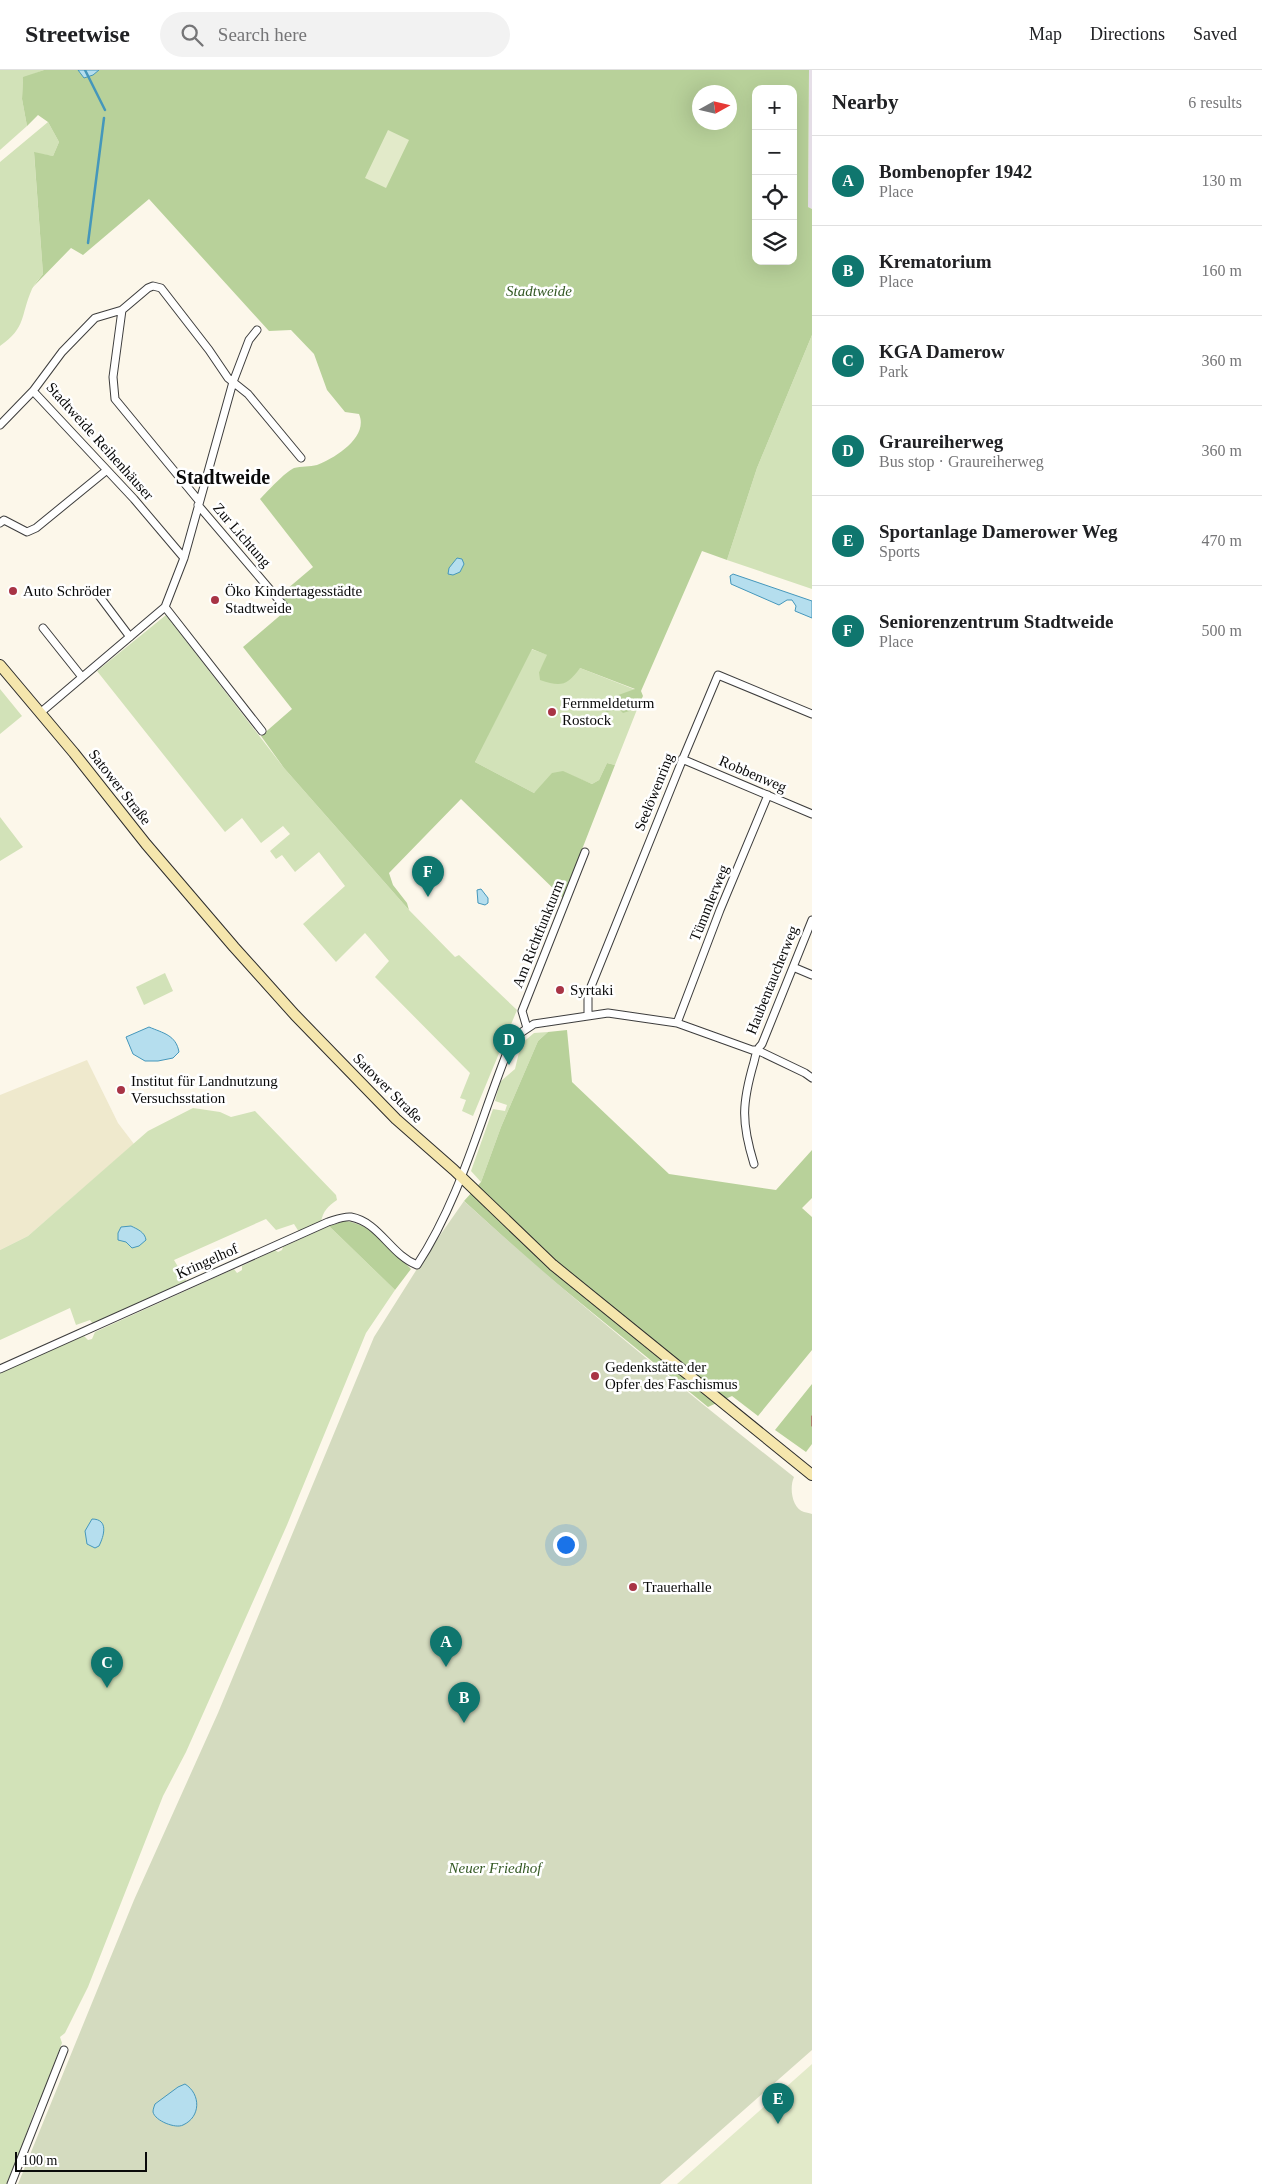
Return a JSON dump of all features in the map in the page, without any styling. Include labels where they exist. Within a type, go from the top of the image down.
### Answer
[{"type":"main road","name":"Satower Straße","points":[[0,665],[74,753],[146,844],[270,988],[396,1119],[462,1177],[553,1265],[812,1475]]},
{"type":"street","name":"Stadtweide Reihenhäuser","points":[[184,558],[107,470],[33,391],[62,352],[95,318],[122,310],[148,288],[153,286],[161,288],[228,378],[248,394],[301,458]]},
{"type":"street","points":[[122,310],[113,377],[115,400],[198,503]]},
{"type":"street","points":[[40,713],[165,607],[184,558],[233,382],[250,340],[257,330]]},
{"type":"street","points":[[0,425],[33,391]]},
{"type":"street","points":[[1,519],[27,532],[36,528],[107,470]]},
{"type":"street","name":"Zur Lichtung","points":[[198,503],[284,606]]},
{"type":"street","points":[[97,593],[130,637]]},
{"type":"street","points":[[165,607],[262,730]]},
{"type":"street","points":[[43,628],[82,677]]},
{"type":"street","name":"Seelöwenring","points":[[588,1015],[588,994],[682,759],[718,675],[812,714]]},
{"type":"street","name":"Robbenweg","points":[[682,759],[812,814]]},
{"type":"street","name":"Tümmlerweg","points":[[677,1023],[768,795]]},
{"type":"street","name":"Am Richtfunkturm","points":[[527,1028],[522,1011],[585,852]]},
{"type":"street","name":"Haubentaucherweg","points":[[754,1164],[747,1138],[744,1110],[748,1078],[757,1050],[762,1044],[812,920]]},
{"type":"street","points":[[793,967],[812,975]]},
{"type":"street","points":[[462,1177],[510,1045],[527,1028],[542,1022],[588,1015],[621,1013],[677,1023],[752,1050],[757,1050],[812,1078]]},
{"type":"street","name":"Kringelhof","points":[[0,1369],[328,1222],[343,1217],[350,1217],[370,1226],[400,1256],[416,1265],[439,1229],[462,1177]]},
{"type":"street","points":[[11,2184],[64,2050]]},
{"type":"shaded area","points":[[809,70],[812,70],[812,209],[808,207]]},
{"type":"shaded area","points":[[87,1060],[118,1123],[134,1144],[28,1236],[0,1250],[0,1095]]},
{"type":"green space","points":[[0,70],[44,70],[23,78],[22,99],[27,126],[0,150]]},
{"type":"green space","name":"Stadtweide","points":[[44,70],[809,70],[808,207],[812,209],[812,335],[757,468],[727,560],[702,551],[641,691],[643,696],[636,708],[623,713],[619,709],[607,712],[599,708],[599,702],[635,689],[580,668],[567,682],[553,684],[540,680],[539,672],[547,655],[532,649],[475,762],[534,793],[552,773],[563,771],[592,784],[599,780],[607,763],[615,765],[563,898],[461,799],[389,873],[393,885],[407,903],[409,910],[284,768],[261,736],[292,709],[243,647],[290,607],[280,595],[313,567],[260,499],[290,470],[297,467],[317,465],[333,457],[348,446],[359,431],[361,423],[359,414],[345,412],[327,390],[314,354],[291,330],[269,331],[149,199],[83,255],[71,248],[32,288],[43,274],[34,152],[53,156],[59,142],[48,122],[38,115],[27,126],[22,99],[23,77]]},
{"type":"green space","points":[[48,122],[59,142],[53,156],[34,153],[43,274],[32,289],[19,327],[0,346],[0,162]]},
{"type":"green space","points":[[388,130],[409,140],[386,188],[365,178]]},
{"type":"green space","points":[[812,335],[812,589],[727,560],[757,468]]},
{"type":"green space","points":[[166,615],[284,768],[409,910],[455,957],[459,955],[517,1010],[473,1116],[462,1111],[466,1100],[460,1098],[470,1073],[375,977],[389,961],[365,933],[336,962],[303,924],[345,886],[319,852],[295,872],[282,855],[276,859],[270,851],[290,834],[283,826],[261,843],[242,818],[225,832],[97,671]]},
{"type":"green space","points":[[531,649],[548,655],[539,672],[580,668],[636,690],[619,709],[634,711],[638,707],[615,765],[607,763],[599,780],[592,784],[563,772],[534,793],[475,762]]},
{"type":"green space","points":[[0,689],[22,716],[0,734]]},
{"type":"green space","points":[[0,817],[23,847],[0,861]]},
{"type":"green space","points":[[165,973],[173,991],[144,1005],[136,987]]},
{"type":"green space","points":[[567,1030],[572,1082],[669,1174],[776,1190],[812,1150],[812,1198],[802,1208],[812,1217],[812,1350],[758,1416],[732,1396],[708,1407],[534,1265],[464,1201],[481,1182],[501,1127],[538,1041],[548,1032]]},
{"type":"green space","points":[[548,1032],[538,1041],[501,1127],[481,1182],[471,1171],[493,1109],[505,1111],[507,1105],[495,1101],[500,1082],[515,1069],[521,1044],[534,1033]]},
{"type":"green space","points":[[193,1108],[220,1112],[231,1117],[255,1111],[336,1195],[337,1200],[326,1209],[321,1222],[299,1232],[294,1224],[276,1230],[266,1219],[174,1260],[187,1282],[93,1324],[90,1320],[76,1325],[70,1308],[0,1340],[0,1250],[28,1236],[148,1131]]},
{"type":"green space","name":"Neuer Friedhof","points":[[464,1201],[585,1307],[794,1477],[792,1492],[794,1502],[800,1510],[812,1514],[812,2050],[660,2184],[18,2184],[134,1900],[218,1713],[374,1337],[422,1261]]},
{"type":"green space","points":[[345,1221],[355,1223],[373,1232],[411,1269],[395,1290],[329,1226]]},
{"type":"green space","points":[[329,1226],[395,1290],[366,1333],[287,1525],[186,1752],[163,1796],[88,1987],[65,2033],[60,2037],[62,2043],[8,2184],[0,2184],[0,1372],[84,1336],[88,1340],[92,1339],[95,1332],[234,1269],[237,1273],[242,1270],[242,1266],[275,1250],[278,1252],[283,1247]]},
{"type":"green space","points":[[812,1384],[812,1444],[806,1452],[775,1430]]},
{"type":"green space","points":[[812,2064],[812,2184],[677,2184]]},
{"type":"water","points":[[78,70],[99,70],[93,75],[84,78]]},
{"type":"water","points":[[457,558],[462,559],[464,564],[460,572],[453,575],[448,574],[449,568]]},
{"type":"water","points":[[733,574],[812,601],[812,618],[795,611],[796,606],[792,600],[787,600],[779,605],[731,584],[730,576]]},
{"type":"water","points":[[481,889],[488,898],[488,903],[485,905],[478,903],[477,890]]},
{"type":"water","points":[[149,1027],[172,1038],[179,1052],[173,1058],[145,1061],[133,1054],[126,1037]]},
{"type":"water","points":[[131,1226],[142,1233],[146,1240],[139,1246],[132,1248],[126,1242],[118,1240],[118,1233],[121,1227]]},
{"type":"water","points":[[92,1519],[101,1522],[104,1529],[99,1546],[95,1548],[87,1544],[85,1531]]},
{"type":"water","points":[[185,2084],[190,2088],[196,2099],[196,2111],[193,2117],[180,2126],[166,2123],[158,2118],[153,2112],[155,2104]]},
{"type":"waterway","points":[[85,70],[105,110]]},
{"type":"waterway","points":[[88,243],[104,118]]},
{"type":"tram line","points":[[812,1416],[812,1426]]},
{"type":"place","name":"Auto Schröder","points":[[13,591]]},
{"type":"place","name":"Öko Kindertagesstädte Stadtweide","points":[[215,600]]},
{"type":"place","name":"Fernmeldeturm Rostock","points":[[552,712]]},
{"type":"place","name":"Seniorenzentrum Stadtweide","points":[[428,897]]},
{"type":"place","name":"Syrtaki","points":[[560,990]]},
{"type":"place","name":"Graureiherweg","points":[[509,1065]]},
{"type":"place","name":"Institut für Landnutzung Versuchsstation","points":[[121,1090]]},
{"type":"place","name":"Gedenkstätte der Opfer des Faschismus","points":[[595,1376]]},
{"type":"place","name":"Trauerhalle","points":[[633,1587]]},
{"type":"place","name":"Bombenopfer 1942","points":[[446,1667]]},
{"type":"place","name":"KGA Damerow","points":[[107,1688]]},
{"type":"place","name":"Krematorium","points":[[464,1723]]},
{"type":"place","name":"Sportanlage Damerower Weg","points":[[778,2124]]},
{"type":"district","name":"Stadtweide","points":[[223,477]]}]
